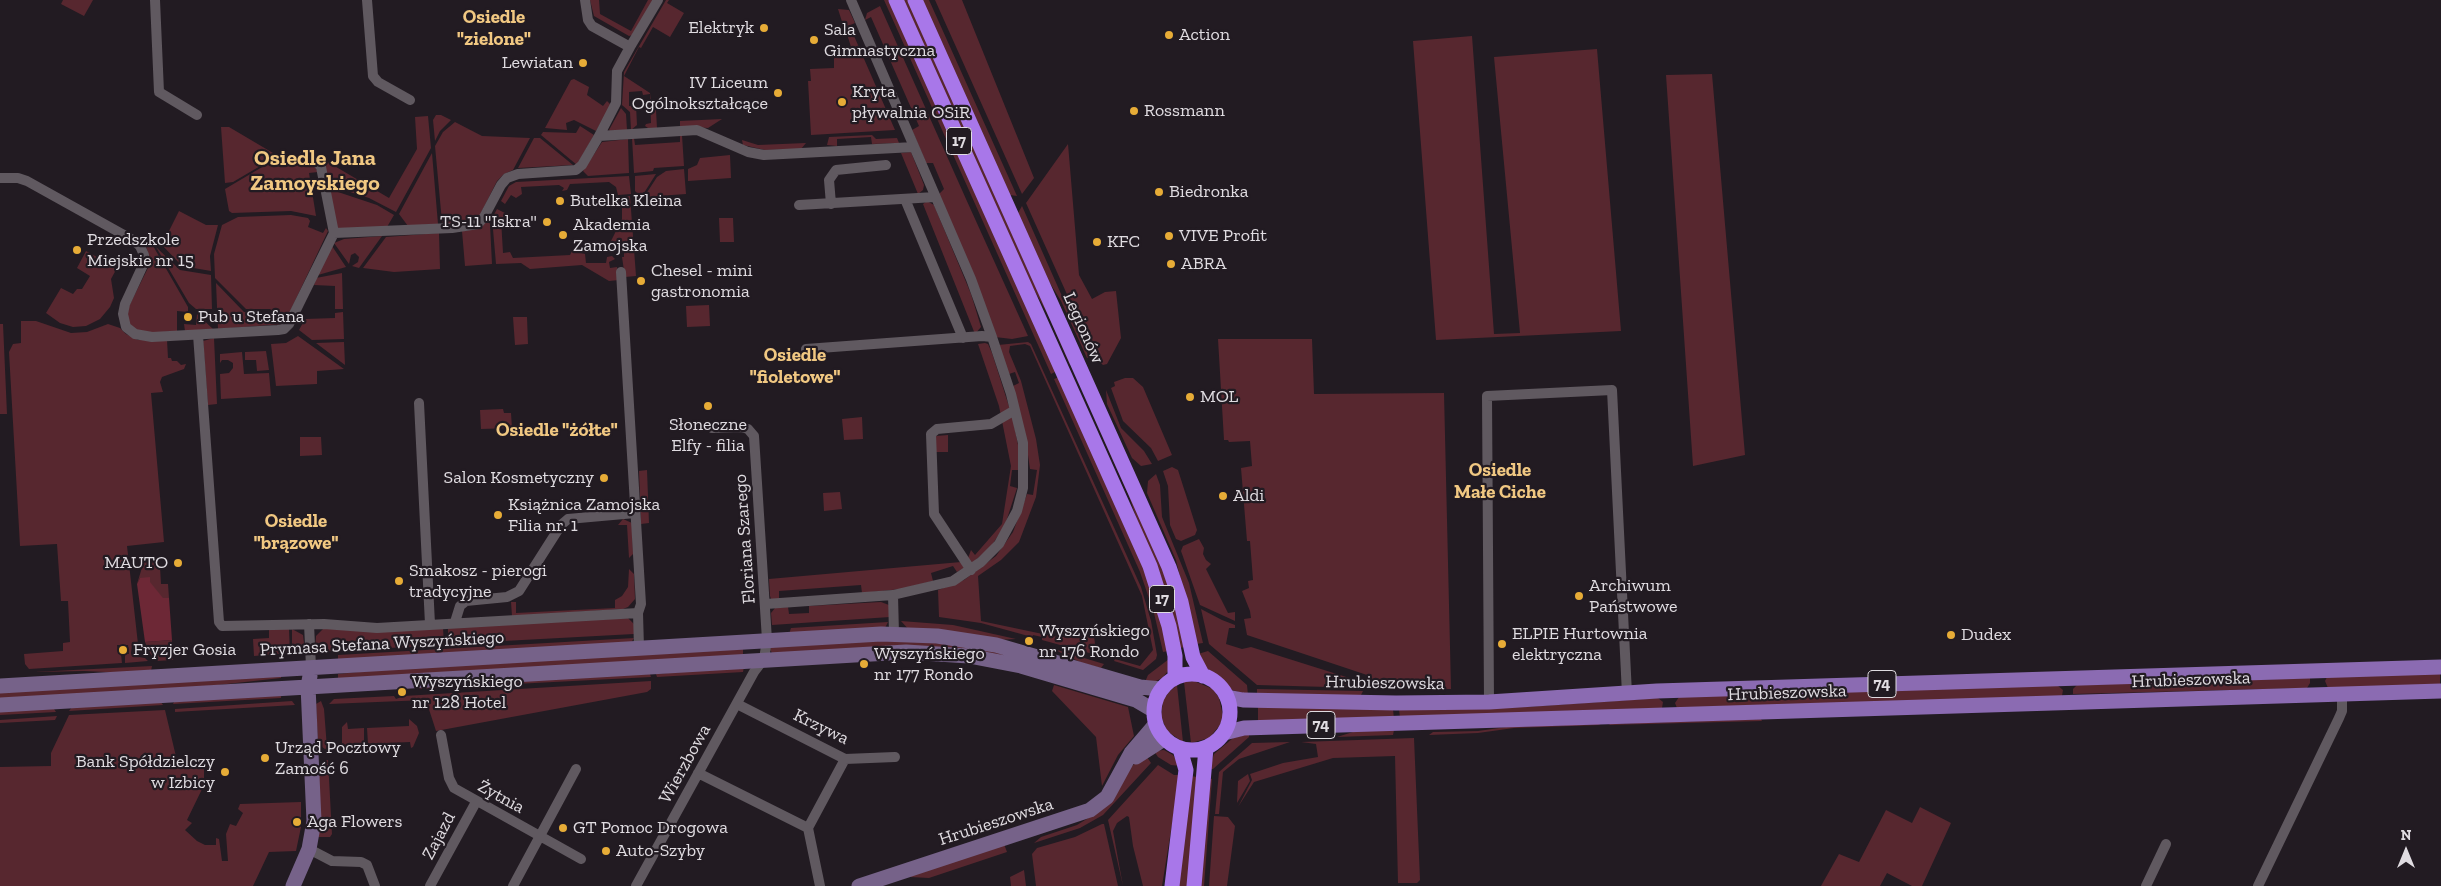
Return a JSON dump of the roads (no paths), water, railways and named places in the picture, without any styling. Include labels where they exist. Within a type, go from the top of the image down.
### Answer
[{"type":"highway","name":"Legionów","points":[[896,0],[1150,566],[1169,626],[1175,656],[1175,677]]},
{"type":"highway","name":"Legionów","points":[[915,0],[1169,566],[1181,602],[1193,658],[1203,676]]},
{"type":"highway","points":[[1203,676],[1186,674],[1175,677],[1161,689],[1153,710],[1155,725],[1164,739],[1180,749],[1191,751],[1206,748],[1214,743],[1224,732],[1230,715],[1227,697]]},
{"type":"highway","name":"17","points":[[1203,676],[1216,682],[1227,697]]},
{"type":"highway","points":[[1194,886],[1206,748]]},
{"type":"highway","points":[[1172,886],[1186,770],[1180,749]]},
{"type":"main road","name":"Prymasa Stefana Wyszyńskiego","points":[[0,686],[894,634],[948,637],[996,645],[1042,656],[1140,687],[1161,689]]},
{"type":"main road","points":[[0,705],[899,652],[976,657],[1057,676],[1136,700],[1153,710]]},
{"type":"main road","points":[[293,886],[309,849],[315,812],[308,686],[311,667]]},
{"type":"main road","name":"Hrubieszowska","points":[[1227,697],[1260,700],[1489,702],[1627,694],[2441,667]]},
{"type":"main road","points":[[2068,678],[2069,702]]},
{"type":"main road","name":"Hrubieszowska","points":[[1224,732],[1244,728],[2441,691]]},
{"type":"main road","name":"Hrubieszowska","points":[[859,886],[1085,812],[1107,797],[1131,753],[1155,725]]},
{"type":"main road","name":"Hrubieszowska","points":[[1125,765],[1164,739]]},
{"type":"street","points":[[155,0],[159,92],[197,115]]},
{"type":"street","points":[[367,0],[373,76],[378,82],[410,100]]},
{"type":"street","points":[[585,0],[588,20],[592,26],[630,47]]},
{"type":"street","points":[[334,233],[474,226],[484,217],[501,184],[507,178],[518,174],[576,170],[582,165],[616,103],[617,71],[658,0]]},
{"type":"street","points":[[766,604],[893,595],[943,584],[971,570],[999,544],[1012,523],[1021,500],[1024,458],[1015,410],[992,338],[970,279],[851,0]]},
{"type":"street","points":[[598,136],[698,130],[744,151],[760,155],[914,147]]},
{"type":"street","points":[[0,178],[18,178],[27,181],[134,240],[140,246],[144,255],[144,264],[125,304],[123,314],[124,323],[132,332],[147,337],[278,330],[286,328],[334,233],[320,167],[315,160],[305,156]]},
{"type":"street","points":[[831,204],[829,180],[836,170],[886,165]]},
{"type":"street","points":[[799,205],[935,197]]},
{"type":"street","points":[[905,199],[962,338]]},
{"type":"street","points":[[621,272],[640,604],[638,613],[639,648]]},
{"type":"street","points":[[198,335],[219,622],[222,626],[228,628],[309,624],[378,628],[455,622],[638,613]]},
{"type":"street","points":[[806,349],[982,336],[992,338]]},
{"type":"street","points":[[1489,702],[1487,396],[1612,390],[1627,694]]},
{"type":"street","points":[[419,403],[430,624]]},
{"type":"street","points":[[971,570],[934,514],[931,434],[937,429],[991,424],[1015,410]]},
{"type":"street","name":"Floriana Szarego","points":[[712,428],[741,427],[748,430],[754,436],[767,640]]},
{"type":"street","points":[[455,622],[460,606],[466,601],[507,597],[519,591],[561,525],[568,519],[635,513]]},
{"type":"street","points":[[893,595],[894,634]]},
{"type":"street","points":[[309,624],[311,667]]},
{"type":"street","points":[[764,660],[767,640]]},
{"type":"street","name":"Wierzbowa","points":[[636,886],[737,704],[764,660]]},
{"type":"street","points":[[2258,886],[2339,718],[2342,711],[2342,694]]},
{"type":"street","name":"Krzywa","points":[[737,704],[845,759],[895,758]]},
{"type":"street","name":"Żytnia","points":[[441,734],[452,785],[476,802],[581,860]]},
{"type":"street","points":[[820,886],[808,828],[845,759]]},
{"type":"street","points":[[513,886],[576,769]]},
{"type":"street","points":[[698,773],[808,828]]},
{"type":"street","name":"Zajazd","points":[[430,886],[476,802]]},
{"type":"street","points":[[2146,886],[2166,844]]},
{"type":"street","points":[[309,849],[332,862],[361,862],[368,864],[375,886]]},
{"type":"place","name":"Elektryk","points":[[764,28]]},
{"type":"place","name":"Action","points":[[1169,35]]},
{"type":"place","name":"Sala Gimnastyczna","points":[[814,40]]},
{"type":"place","name":"Lewiatan","points":[[583,63]]},
{"type":"place","name":"IV Liceum Ogólnokształcące","points":[[778,93]]},
{"type":"place","name":"Kryta pływalnia OSiR","points":[[842,102]]},
{"type":"place","name":"Rossmann","points":[[1134,111]]},
{"type":"place","name":"Biedronka","points":[[1159,192]]},
{"type":"place","name":"Butelka Kleina","points":[[560,201]]},
{"type":"place","name":"TS-11 \"Iskra\"","points":[[547,222]]},
{"type":"place","name":"Akademia Zamojska","points":[[563,235]]},
{"type":"place","name":"VIVE Profit","points":[[1169,236]]},
{"type":"place","name":"KFC","points":[[1097,242]]},
{"type":"place","name":"Przedszkole Miejskie nr 15","points":[[77,250]]},
{"type":"place","name":"ABRA","points":[[1171,264]]},
{"type":"place","name":"Chesel - mini gastronomia","points":[[641,281]]},
{"type":"place","name":"Pub u Stefana","points":[[188,317]]},
{"type":"place","name":"MOL","points":[[1190,397]]},
{"type":"place","name":"Słoneczne Elfy - filia","points":[[708,406]]},
{"type":"place","name":"Salon Kosmetyczny","points":[[604,478]]},
{"type":"place","name":"Aldi","points":[[1223,496]]},
{"type":"place","name":"Książnica Zamojska Filia nr. 1","points":[[498,515]]},
{"type":"place","name":"MAUTO","points":[[178,563]]},
{"type":"place","name":"Smakosz - pierogi tradycyjne","points":[[399,581]]},
{"type":"place","name":"Archiwum Państwowe","points":[[1579,596]]},
{"type":"place","name":"Dudex","points":[[1951,635]]},
{"type":"place","name":"Wyszyńskiego nr 176 Rondo","points":[[1029,641]]},
{"type":"place","name":"ELPIE Hurtownia elektryczna","points":[[1502,644]]},
{"type":"place","name":"Fryzjer Gosia","points":[[123,650]]},
{"type":"place","name":"Wyszyńskiego nr 177 Rondo","points":[[864,664]]},
{"type":"place","name":"Wyszyńskiego nr 128 Hotel","points":[[402,692]]},
{"type":"place","name":"Urząd Pocztowy Zamość 6","points":[[265,758]]},
{"type":"place","name":"Bank Spółdzielczy w Izbicy","points":[[225,772]]},
{"type":"place","name":"Aga Flowers","points":[[297,822]]},
{"type":"place","name":"GT Pomoc Drogowa","points":[[563,828]]},
{"type":"place","name":"Auto-Szyby","points":[[606,851]]},
{"type":"district","name":"Osiedle \"zielone\"","points":[[494,29]]},
{"type":"district","name":"Osiedle Jana Zamoyskiego","points":[[315,172]]},
{"type":"district","name":"Osiedle \"fioletowe\"","points":[[795,367]]},
{"type":"district","name":"Osiedle \"żółte\"","points":[[557,431]]},
{"type":"district","name":"Osiedle Małe Ciche","points":[[1500,482]]},
{"type":"district","name":"Osiedle \"brązowe\"","points":[[296,533]]}]
